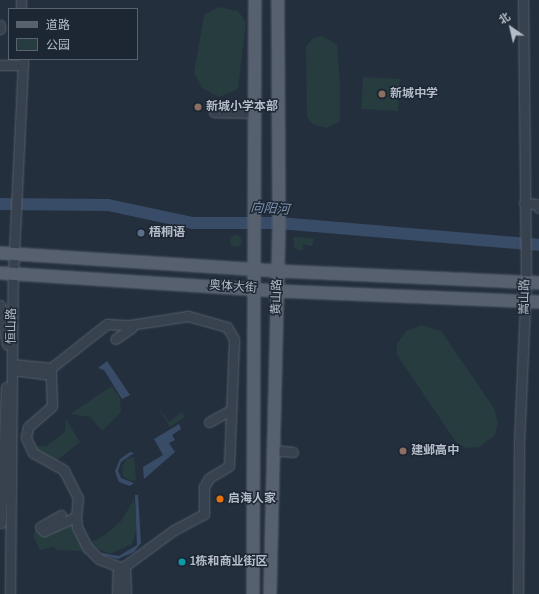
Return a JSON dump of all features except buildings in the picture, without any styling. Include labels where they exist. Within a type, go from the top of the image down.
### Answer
[{"type":"main road","name":"黄山路","points":[[253,594],[255,0]]},
{"type":"main road","name":"黄山路","points":[[270,594],[278,271],[278,0]]},
{"type":"main road","name":"奥体大街","points":[[0,253],[278,271],[539,283]]},
{"type":"main road","name":"奥体大街","points":[[0,273],[254,288],[277,291],[539,302]]},
{"type":"street","name":"嵩山路","points":[[518,594],[519,443],[526,301],[524,203],[524,0]]},
{"type":"street","points":[[0,65],[23,62]]},
{"type":"street","name":"恒山路","points":[[10,594],[12,274],[23,62]]},
{"type":"street","points":[[214,112],[254,113]]},
{"type":"street","points":[[524,203],[536,204],[539,208]]},
{"type":"street","points":[[0,305],[7,356],[1,523]]},
{"type":"street","points":[[12,367],[51,371],[107,324],[129,325],[188,316],[227,327],[234,338],[229,466],[210,478],[204,487],[204,514],[156,542],[122,566],[117,594]]},
{"type":"street","points":[[115,339],[131,328],[129,325]]},
{"type":"street","points":[[51,371],[52,406],[28,427],[26,438],[33,453],[64,470],[78,498],[76,517],[77,527],[88,547],[99,559],[122,566]]},
{"type":"street","points":[[209,422],[231,410]]},
{"type":"street","points":[[273,450],[293,452]]},
{"type":"street","points":[[61,515],[40,527],[44,531],[76,517]]},
{"type":"street","points":[[122,566],[126,594]]},
{"type":"green space","points":[[218,7],[238,11],[246,22],[238,89],[219,97],[202,88],[194,73],[204,15]]},
{"type":"green space","points":[[321,36],[337,44],[340,84],[340,121],[326,128],[312,124],[307,117],[306,47],[312,39]]},
{"type":"green space","points":[[363,77],[400,79],[398,111],[361,109]]},
{"type":"green space","points":[[236,235],[240,237],[242,241],[240,245],[236,247],[232,245],[230,241],[232,237]]},
{"type":"green space","points":[[293,237],[314,238],[312,246],[303,244],[303,251],[294,248]]},
{"type":"green space","points":[[421,325],[441,331],[494,408],[498,422],[495,435],[479,447],[466,448],[456,442],[397,355],[397,344],[406,331]]},
{"type":"green space","points":[[112,386],[120,398],[121,412],[102,431],[90,417],[70,414]]},
{"type":"green space","points":[[156,404],[169,422],[182,412],[185,417],[170,427]]},
{"type":"green space","points":[[66,419],[80,442],[56,461],[40,455],[32,446],[46,446],[65,432]]},
{"type":"green space","points":[[134,457],[136,480],[131,481],[123,476],[122,467],[127,459]]},
{"type":"green space","points":[[134,499],[137,528],[132,544],[110,554],[92,546],[91,542],[105,535],[122,520]]},
{"type":"green space","points":[[74,520],[87,549],[85,556],[82,551],[58,550],[53,547],[40,550],[33,535],[39,527]]},
{"type":"water","points":[[107,361],[130,395],[122,399],[104,370],[98,368]]},
{"type":"water","points":[[179,424],[181,429],[172,435],[175,440],[169,443],[175,452],[144,479],[143,467],[163,455],[154,439]]},
{"type":"water","points":[[130,452],[134,453],[121,462],[118,471],[121,478],[134,483],[130,486],[119,482],[115,471],[120,459]]},
{"type":"water","points":[[135,495],[138,495],[141,543],[134,552],[118,559],[103,555],[102,553],[119,556],[137,545]]},
{"type":"waterway","name":"向阳河","points":[[0,204],[108,205],[193,223],[279,223],[539,245]]},
{"type":"place","name":"新城中学","points":[[382,94]]},
{"type":"place","name":"新城小学本部","points":[[198,107]]},
{"type":"place","name":"梧桐语","points":[[141,233]]},
{"type":"place","name":"建邺高中","points":[[403,451]]},
{"type":"place","name":"启海人家","points":[[220,499]]},
{"type":"place","name":"1栋和商业街区","points":[[182,562]]}]
